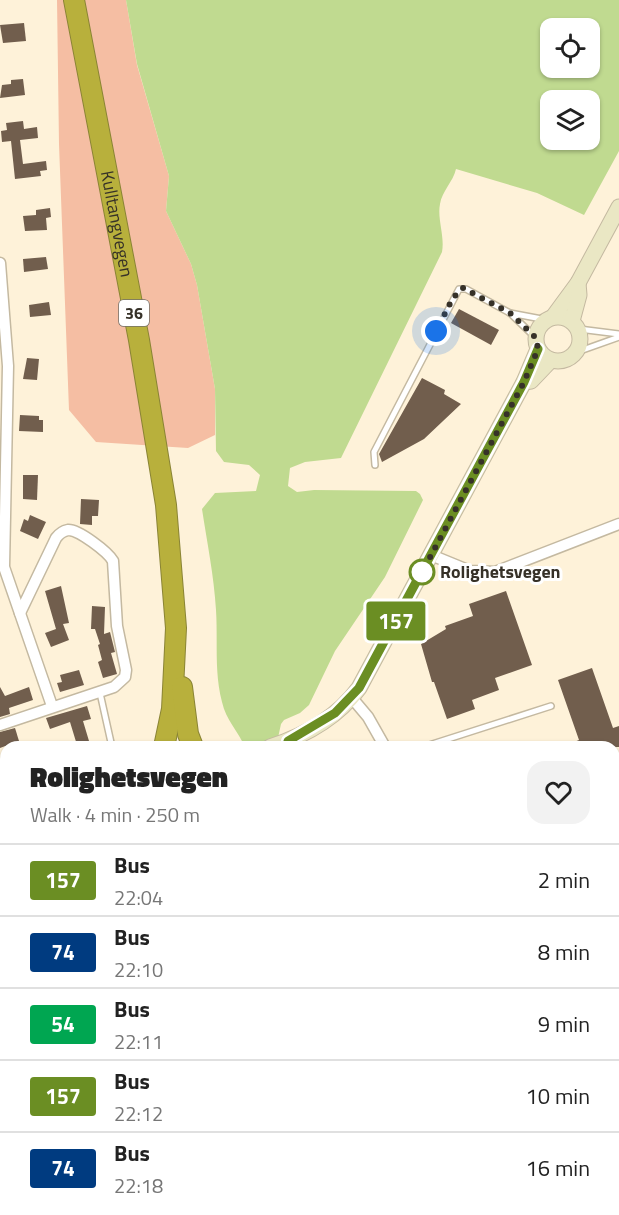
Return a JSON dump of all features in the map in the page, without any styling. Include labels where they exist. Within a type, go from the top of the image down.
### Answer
[{"type":"highway","name":"Kulltangvegen","points":[[74,0],[158,442],[171,546],[176,628],[172,709],[165,741]]},
{"type":"highway","name":"Kulltangvegen","points":[[176,628],[179,637],[184,711],[192,741]]},
{"type":"street","points":[[288,741],[314,728],[352,698],[524,382],[537,344],[539,328],[550,319],[578,283],[619,207]]},
{"type":"street","points":[[0,263],[8,337],[4,399],[2,537],[4,567],[52,705]]},
{"type":"street","points":[[524,382],[531,381],[551,360],[566,360],[577,352],[581,341],[575,325],[579,295],[578,283]]},
{"type":"street","points":[[550,319],[563,317],[575,325]]},
{"type":"street","points":[[537,344],[551,360]]},
{"type":"street","points":[[431,555],[470,572],[495,572],[619,524]]},
{"type":"street","points":[[0,725],[52,705],[100,693],[120,683],[126,670],[117,626],[113,561],[110,554],[75,531],[59,534],[20,613]]},
{"type":"street","points":[[352,698],[368,717],[381,741]]},
{"type":"lane","points":[[375,465],[374,452],[459,289],[466,289],[510,313],[550,319]]},
{"type":"lane","points":[[510,313],[537,344]]},
{"type":"lane","points":[[575,325],[619,336]]},
{"type":"lane","points":[[577,352],[619,336]]},
{"type":"lane","points":[[100,693],[111,741]]},
{"type":"lane","points":[[442,741],[552,706]]},
{"type":"shaded area","points":[[57,0],[126,0],[137,65],[169,176],[166,211],[191,264],[197,285],[215,389],[215,435],[188,448],[96,442],[69,410],[59,144]]},
{"type":"shaded area","points":[[126,0],[619,0],[619,151],[584,215],[537,193],[456,169],[440,204],[442,252],[341,458],[305,462],[290,468],[288,486],[297,492],[314,490],[416,491],[423,500],[385,577],[335,651],[309,705],[300,713],[284,720],[277,741],[242,741],[226,714],[222,702],[217,667],[215,597],[202,509],[215,493],[256,491],[260,475],[249,465],[224,462],[216,451],[215,389],[197,285],[191,264],[166,211],[169,176],[137,64]]},
{"type":"building","points":[[24,23],[26,41],[3,43],[0,25]]},
{"type":"building","points":[[23,79],[25,95],[0,98],[2,85],[11,84],[11,80]]},
{"type":"building","points":[[23,121],[24,129],[37,127],[38,138],[20,140],[23,164],[46,161],[47,170],[40,171],[41,176],[15,179],[11,141],[2,142],[1,131],[7,130],[6,123]]},
{"type":"building","points":[[50,208],[51,217],[46,218],[47,230],[25,231],[23,216],[36,215],[36,210]]},
{"type":"building","points":[[46,257],[48,269],[24,272],[23,259]]},
{"type":"building","points":[[49,302],[51,315],[30,317],[29,305]]},
{"type":"building","points":[[459,309],[499,330],[491,345],[451,323]]},
{"type":"building","points":[[27,358],[39,359],[37,380],[23,379]]},
{"type":"building","points":[[422,378],[445,390],[444,394],[461,404],[424,439],[382,462],[379,454]]},
{"type":"building","points":[[20,415],[39,416],[39,420],[43,420],[43,432],[19,431]]},
{"type":"building","points":[[23,475],[38,475],[37,500],[23,499]]},
{"type":"building","points":[[81,499],[99,500],[98,516],[92,516],[92,525],[80,524]]},
{"type":"building","points":[[30,515],[46,522],[38,539],[20,531],[24,519],[28,521]]},
{"type":"building","points":[[61,586],[69,623],[63,624],[69,640],[51,647],[45,633],[56,629],[45,591]]},
{"type":"building","points":[[506,591],[532,665],[495,678],[499,690],[472,700],[475,709],[447,719],[434,682],[432,682],[421,644],[446,629],[445,626],[473,616],[469,604]]},
{"type":"building","points":[[92,606],[105,607],[104,634],[110,632],[115,652],[111,653],[117,674],[103,678],[98,662],[102,660],[98,645],[100,644],[95,629],[91,629]]},
{"type":"building","points":[[592,668],[613,728],[619,726],[619,741],[577,741],[579,740],[558,680]]},
{"type":"building","points":[[79,670],[84,685],[60,692],[57,683],[62,682],[60,675]]},
{"type":"building","points":[[0,687],[5,696],[29,687],[33,700],[9,708],[10,714],[0,717]]},
{"type":"building","points":[[87,706],[91,719],[83,721],[89,741],[76,741],[70,722],[50,729],[46,718]]},
{"type":"building","points":[[15,728],[19,741],[0,741],[0,732]]},
{"type":"bus line","name":"157","points":[[288,741],[314,728],[335,713],[352,698],[359,688],[524,382],[525,375],[538,349]]},
{"type":"place","name":"Rolighetsvegen","points":[[422,572]]},
{"type":"route","points":[[422,572],[421,574],[524,382],[525,375],[538,349],[536,338],[510,313],[463,288],[459,289],[453,298],[436,331]]}]
